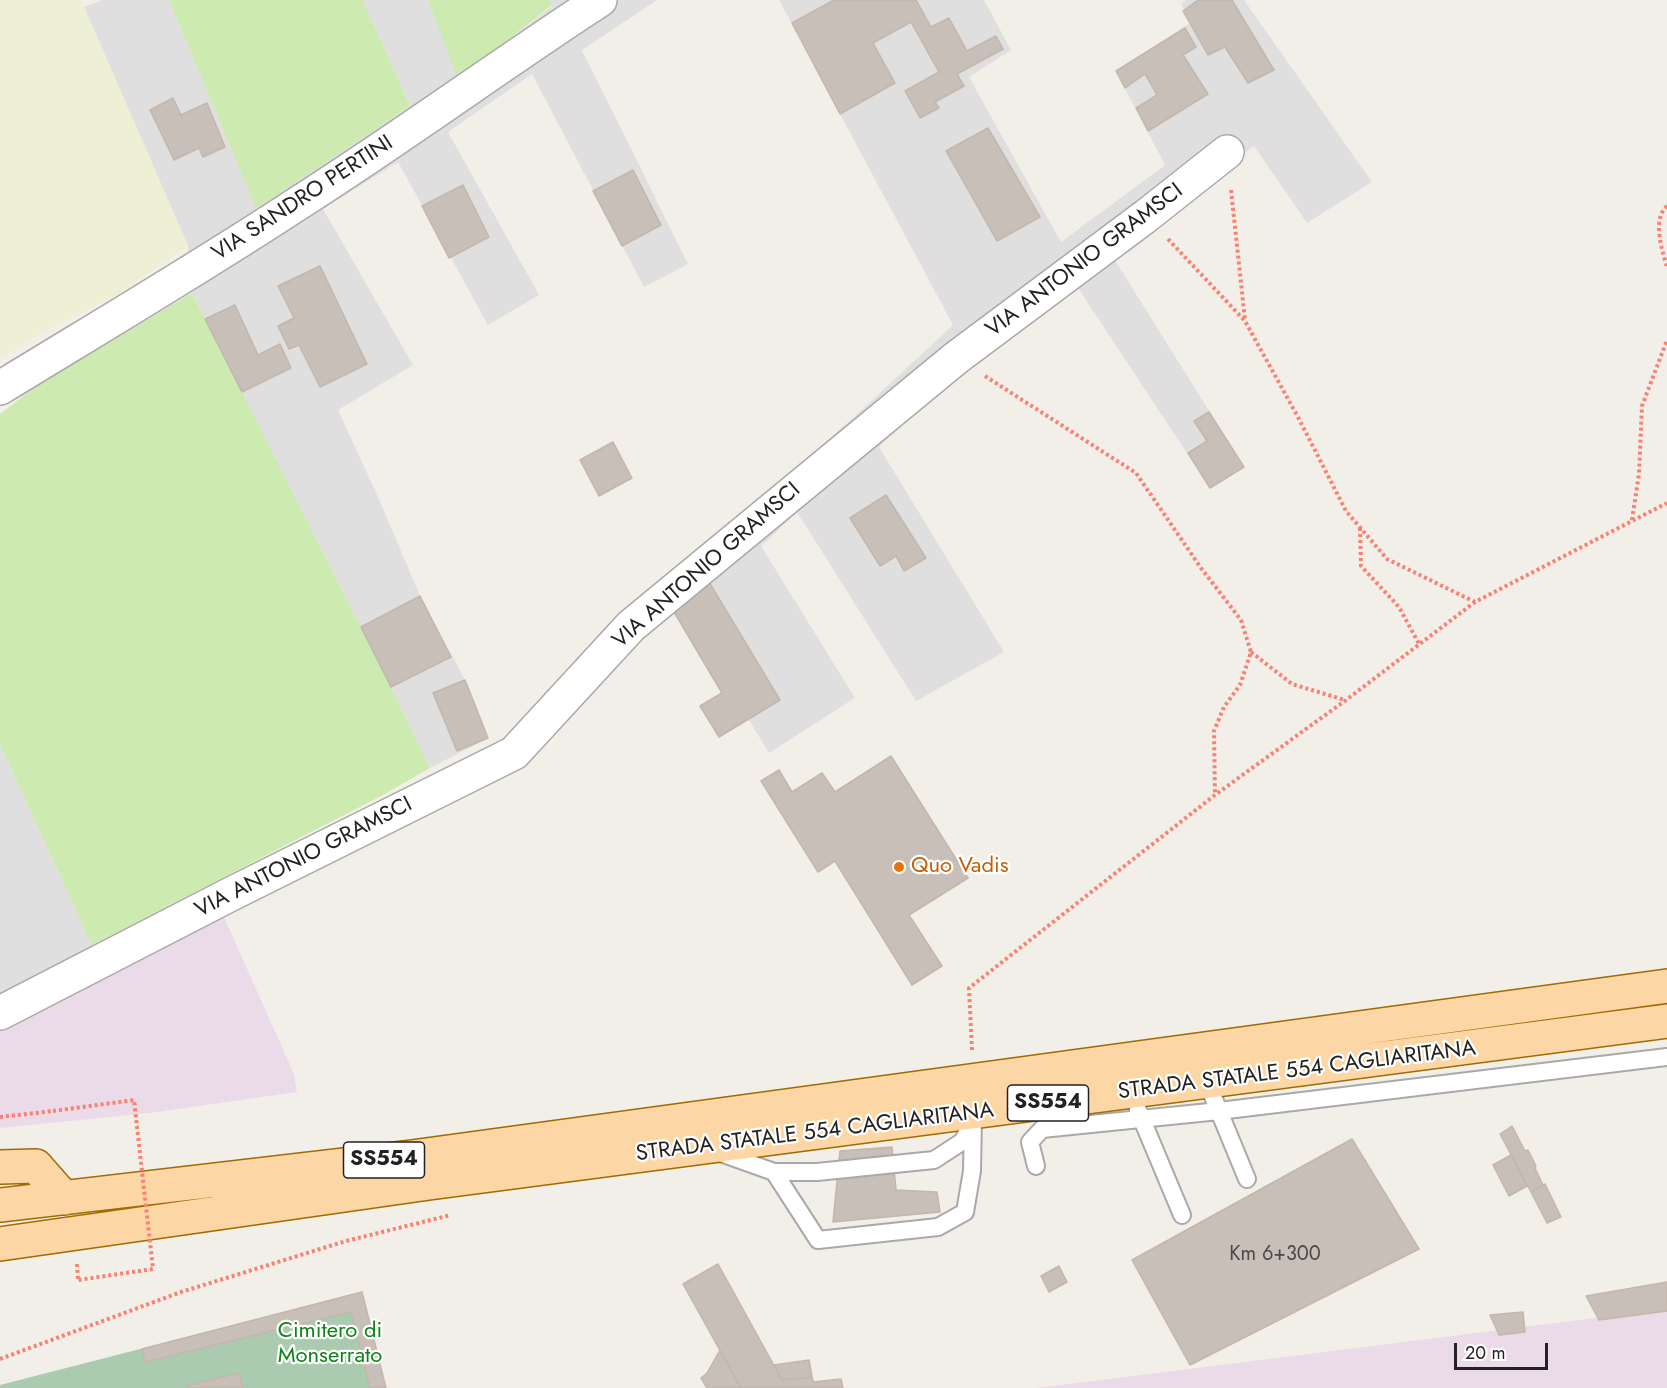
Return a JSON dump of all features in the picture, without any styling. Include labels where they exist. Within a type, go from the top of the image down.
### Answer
[{"type":"main road","name":"STRADA STATALE 554 CAGLIARITANA","points":[[0,1244],[429,1183],[705,1147],[1667,986]]},
{"type":"main road","name":"STRADA STATALE 554 CAGLIARITANA","points":[[0,1205],[413,1157],[976,1103],[1136,1106],[1213,1097],[1667,1022]]},
{"type":"main road","points":[[0,1167],[36,1166],[64,1198]]},
{"type":"street","name":"VIA SANDRO PERTINI","points":[[0,388],[292,208],[600,0]]},
{"type":"street","name":"VIA ANTONIO GRAMSCI","points":[[0,1013],[229,895],[514,753],[631,626],[956,358],[1146,216],[1227,152]]},
{"type":"lane","points":[[1247,1179],[1213,1097],[1667,1057]]},
{"type":"lane","points":[[774,1172],[818,1240],[938,1227],[965,1212],[972,1171],[976,1103]]},
{"type":"lane","points":[[705,1147],[774,1172],[817,1172],[934,1160],[963,1141],[976,1103]]},
{"type":"lane","points":[[1036,1166],[1030,1142],[1042,1129],[1136,1106],[1182,1215]]},
{"type":"path","points":[[1227,152],[1245,321]]},
{"type":"path","points":[[1667,206],[1663,210],[1658,235],[1667,267]]},
{"type":"path","points":[[1146,216],[1245,321],[1346,511],[1387,559],[1475,602]]},
{"type":"path","points":[[1632,521],[1639,474],[1642,406],[1667,340]]},
{"type":"path","points":[[956,358],[1136,473],[1201,568],[1241,620],[1251,652],[1292,684],[1346,700]]},
{"type":"path","points":[[976,1103],[969,988],[1215,795],[1346,700],[1475,602],[1667,503]]},
{"type":"path","points":[[1360,527],[1361,566],[1399,607],[1419,644]]},
{"type":"path","points":[[1215,795],[1214,731],[1224,707],[1239,685],[1251,652]]},
{"type":"path","points":[[0,1117],[134,1100],[153,1269],[78,1280]]},
{"type":"path","points":[[0,1359],[181,1292],[346,1241],[460,1213]]},
{"type":"shaded area","points":[[103,0],[169,0],[256,207],[410,106],[363,0],[428,0],[459,80],[552,6],[550,0],[657,0],[582,50],[688,264],[644,287],[532,74],[448,132],[539,295],[488,325],[398,162],[323,209],[413,365],[338,410],[420,596],[465,680],[488,738],[430,768],[192,293],[188,246],[84,7]]},
{"type":"shaded area","points":[[779,0],[984,0],[1011,50],[969,77],[1061,242],[1165,165],[1116,71],[1190,23],[1181,3],[1186,0],[1244,0],[1372,182],[1307,223],[1254,146],[1111,254],[1244,467],[1210,488],[1076,285],[953,376],[879,447],[1004,652],[916,701],[797,512],[761,546],[855,698],[769,753],[666,583],[853,418],[953,325]]},
{"type":"shaded area","points":[[0,744],[105,973],[0,1012]]},
{"type":"shaded area","points":[[223,915],[294,1074],[297,1092],[150,1113],[0,1128],[0,1025]]},
{"type":"shaded area","points":[[1667,1309],[1667,1388],[1037,1388]]},
{"type":"green space","points":[[0,0],[81,0],[188,246],[122,292],[37,335],[0,359]]},
{"type":"green space","points":[[169,0],[363,0],[410,106],[256,208]]},
{"type":"green space","points":[[428,0],[550,0],[552,5],[458,80]]},
{"type":"green space","points":[[192,293],[430,768],[381,796],[92,945],[0,744],[0,414],[39,384]]},
{"type":"green space","name":"Cimitero di Monserrato","points":[[362,1292],[386,1388],[0,1388],[0,1385]]},
{"type":"building","points":[[834,0],[916,0],[931,27],[949,18],[967,51],[996,36],[1003,49],[957,74],[964,86],[935,102],[939,108],[920,118],[905,91],[939,72],[911,22],[873,43],[895,83],[840,114],[792,23]]},
{"type":"building","points":[[1198,0],[1232,0],[1274,70],[1248,83],[1225,47],[1208,55],[1183,11]]},
{"type":"building","points":[[1185,28],[1196,47],[1183,55],[1208,94],[1148,131],[1136,108],[1157,95],[1145,74],[1125,88],[1116,71]]},
{"type":"building","points":[[173,98],[181,115],[207,103],[225,147],[203,157],[199,148],[174,160],[150,110]]},
{"type":"building","points":[[988,128],[1040,217],[997,241],[946,151]]},
{"type":"building","points":[[633,170],[661,225],[622,246],[593,191]]},
{"type":"building","points":[[463,185],[489,237],[449,258],[422,206]]},
{"type":"building","points":[[320,266],[367,364],[320,387],[299,345],[289,349],[278,326],[294,318],[278,286]]},
{"type":"building","points":[[235,305],[258,355],[280,344],[291,368],[242,392],[205,319]]},
{"type":"building","points":[[1209,412],[1244,467],[1210,488],[1188,453],[1207,441],[1194,421]]},
{"type":"building","points":[[613,442],[632,478],[599,496],[580,460]]},
{"type":"building","points":[[886,495],[926,558],[904,571],[896,556],[880,566],[850,518]]},
{"type":"building","points":[[709,582],[780,700],[719,737],[700,706],[722,693],[674,612]]},
{"type":"building","points":[[420,596],[451,657],[391,687],[361,627]]},
{"type":"building","points":[[465,680],[488,738],[457,751],[433,693]]},
{"type":"building","name":"Quo Vadis","points":[[891,756],[968,878],[909,915],[942,966],[912,985],[835,861],[818,872],[761,781],[779,770],[792,792],[822,773],[835,792]]},
{"type":"building","points":[[1512,1126],[1525,1151],[1528,1150],[1543,1185],[1531,1192],[1500,1134]]},
{"type":"building","points":[[1352,1139],[1419,1249],[1190,1365],[1132,1260]]},
{"type":"building","points":[[892,1147],[896,1190],[937,1192],[940,1212],[833,1222],[840,1151]]},
{"type":"building","points":[[1511,1155],[1527,1186],[1509,1196],[1493,1165]]},
{"type":"building","points":[[1545,1184],[1561,1217],[1547,1223],[1531,1192]]},
{"type":"building","points":[[718,1264],[782,1380],[812,1377],[813,1382],[841,1379],[843,1388],[741,1388],[683,1284]]},
{"type":"building","points":[[1059,1266],[1067,1282],[1049,1292],[1041,1276]]},
{"type":"building","points":[[1667,1282],[1667,1311],[1599,1320],[1586,1296]]},
{"type":"building","points":[[362,1292],[386,1388],[370,1388],[351,1312],[145,1362],[142,1349]]},
{"type":"building","points":[[1523,1312],[1525,1332],[1499,1335],[1490,1315]]},
{"type":"building","points":[[720,1350],[741,1388],[707,1388],[701,1378],[707,1373]]},
{"type":"building","points":[[809,1360],[812,1377],[782,1380],[774,1365]]},
{"type":"building","points":[[239,1373],[243,1388],[186,1388],[186,1386]]},
{"type":"place","name":"Quo Vadis","points":[[899,867]]}]
